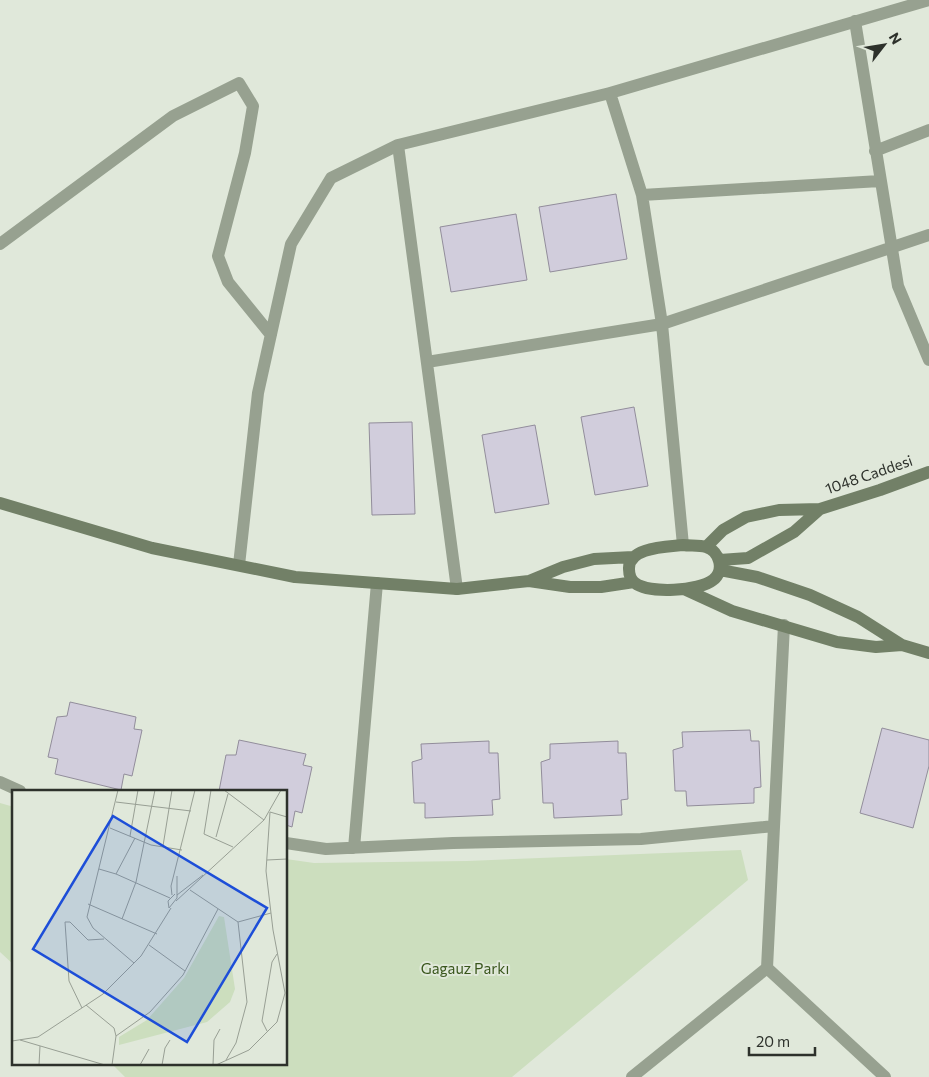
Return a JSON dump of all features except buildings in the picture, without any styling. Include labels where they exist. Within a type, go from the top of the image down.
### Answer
[{"type":"main road","name":"1048 Caddesi","points":[[820,509],[929,472]]},
{"type":"main road","points":[[0,503],[152,548],[295,577],[457,589],[529,581],[578,587],[601,587],[634,582]]},
{"type":"main road","points":[[706,547],[723,530],[746,517],[780,510],[820,509]]},
{"type":"main road","points":[[720,565],[748,558],[794,532],[820,509]]},
{"type":"main road","points":[[529,581],[563,567],[594,559],[633,557],[641,552],[683,545],[706,547],[714,552],[720,565],[715,579],[707,584],[684,589],[656,589],[634,582],[629,574],[629,565],[633,557]]},
{"type":"main road","points":[[720,565],[810,595],[858,617],[902,645],[929,652]]},
{"type":"main road","points":[[684,589],[732,611],[838,642],[876,648],[902,645]]},
{"type":"street","points":[[239,566],[258,393],[291,244],[331,178],[398,145],[610,93],[929,0]]},
{"type":"street","points":[[855,21],[898,286],[928,354]]},
{"type":"street","points":[[0,244],[174,116],[239,84],[253,106],[245,153],[218,256],[228,282],[271,335]]},
{"type":"street","points":[[610,93],[642,195],[662,324],[683,545]]},
{"type":"street","points":[[876,151],[929,130]]},
{"type":"street","points":[[398,145],[457,589]]},
{"type":"street","points":[[642,195],[880,181]]},
{"type":"street","points":[[426,362],[662,324],[929,235]]},
{"type":"street","points":[[354,848],[376,583]]},
{"type":"street","points":[[632,1077],[767,968],[784,625]]},
{"type":"street","points":[[0,782],[18,790]]},
{"type":"street","points":[[288,843],[326,849],[641,838],[774,826]]},
{"type":"street","points":[[767,968],[885,1077]]},
{"type":"green space","points":[[0,803],[12,806],[12,963],[0,952]]},
{"type":"green space","name":"Gagauz Parkı","points":[[741,850],[748,880],[512,1077],[125,1077],[112,1064],[288,1064],[288,859],[314,863],[467,861]]}]
